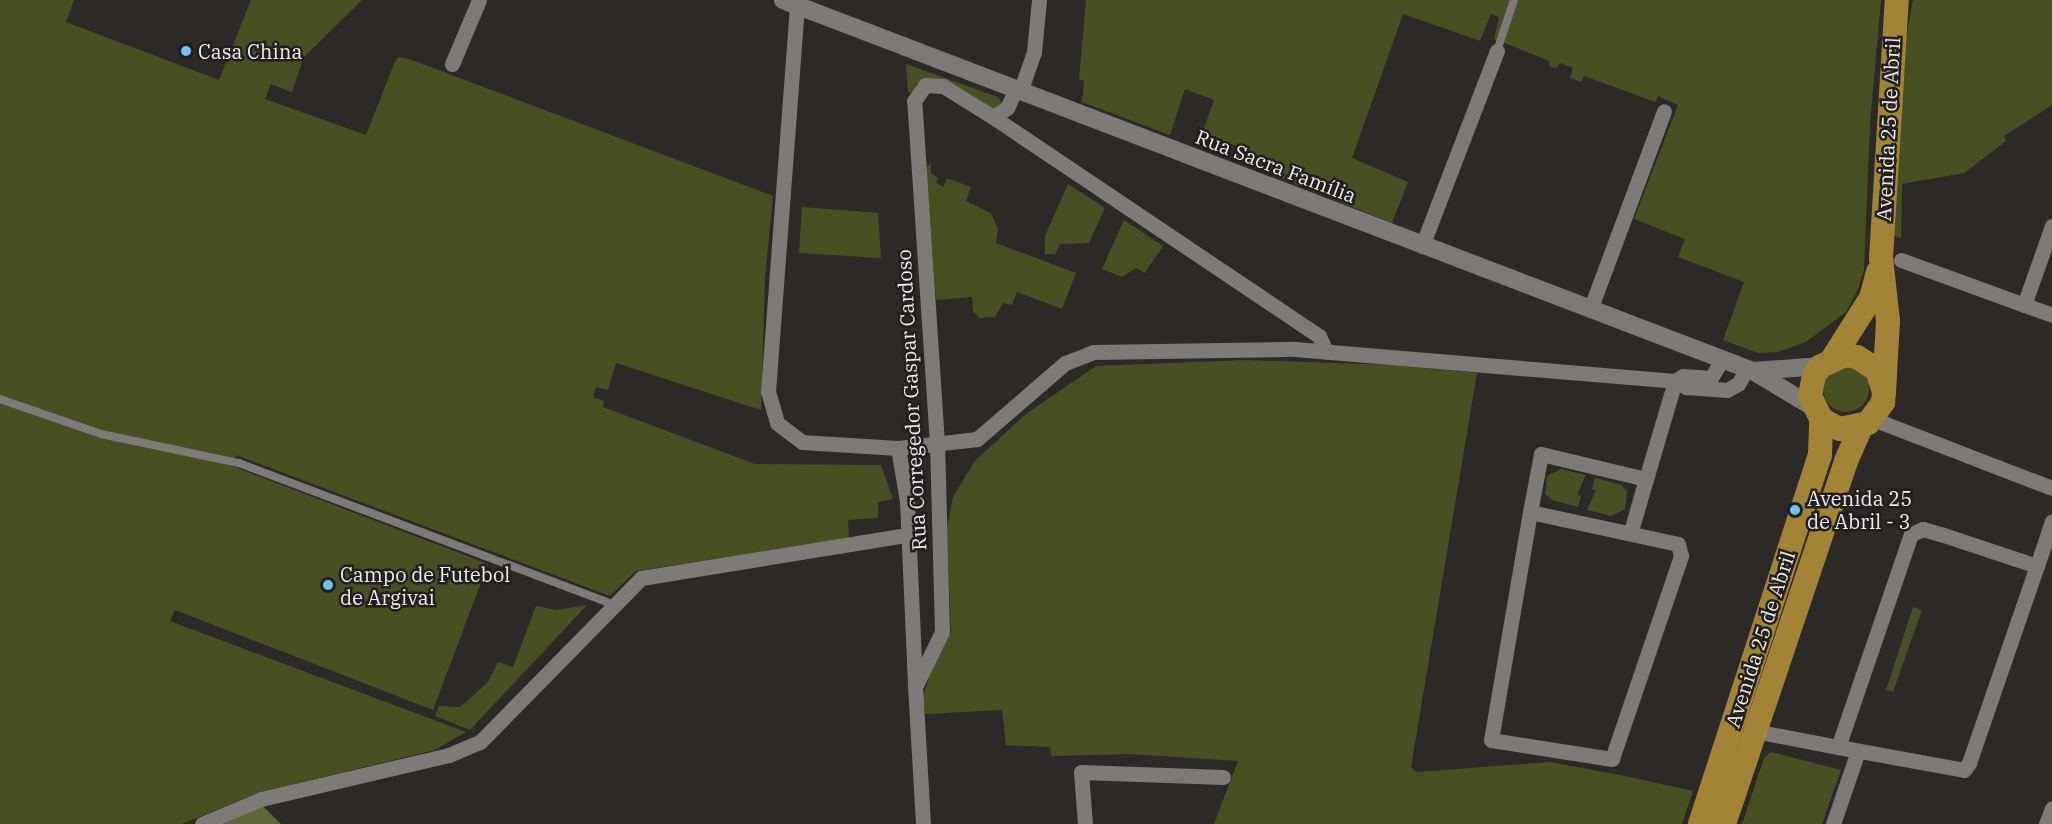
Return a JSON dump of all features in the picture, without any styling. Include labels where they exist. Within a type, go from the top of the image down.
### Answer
[{"type":"main road","name":"Avenida 25 de Abril","points":[[1724,824],[1846,461],[1884,392],[1891,259],[1897,0]]},
{"type":"main road","name":"Avenida 25 de Abril","points":[[1700,824],[1820,455],[1817,412],[1811,385],[1871,298],[1891,259]]},
{"type":"main road","points":[[1827,362],[1845,355],[1868,362],[1877,370],[1884,392]]},
{"type":"main road","points":[[1817,412],[1840,429],[1867,423]]},
{"type":"street","points":[[452,64],[479,0]]},
{"type":"street","points":[[1039,0],[1034,52],[1018,91],[1007,108],[993,117],[1319,336],[1326,351]]},
{"type":"street","points":[[790,3],[768,391],[777,423],[802,442],[898,448],[977,439],[1065,363],[1093,352],[1326,351],[1676,381],[1686,387],[1727,390],[1738,384],[1750,370]]},
{"type":"street","name":"Rua Sacra Família","points":[[790,3],[1750,370],[1817,412]]},
{"type":"street","points":[[1422,246],[1497,51]]},
{"type":"street","name":"Rua Corregedor Gaspar Cardoso","points":[[923,824],[915,687],[942,632],[938,443],[914,101],[925,85],[943,87],[993,117]]},
{"type":"street","points":[[1590,310],[1664,111]]},
{"type":"street","points":[[2024,305],[2052,226]]},
{"type":"street","points":[[1891,259],[2052,315]]},
{"type":"street","points":[[1631,531],[1676,381],[1683,376],[1711,378],[1722,360]]},
{"type":"street","name":"Rua Sacra Família","points":[[1750,370],[1827,362]]},
{"type":"street","points":[[1867,423],[2052,488]]},
{"type":"street","points":[[898,448],[907,501],[906,536],[915,687]]},
{"type":"street","points":[[1530,512],[1631,531],[1678,543],[1681,556],[1612,759],[1491,740],[1530,512],[1541,454],[1646,479]]},
{"type":"street","points":[[1754,730],[1964,770],[1969,764],[2052,521]]},
{"type":"street","points":[[1838,747],[1911,534],[1932,531],[2037,566]]},
{"type":"street","points":[[202,824],[261,798],[449,755],[480,742],[641,578],[906,536]]},
{"type":"street","points":[[1833,824],[1858,751]]},
{"type":"street","points":[[1085,824],[1081,772],[1223,777]]},
{"type":"street","points":[[2046,824],[2052,808]]},
{"type":"lane","points":[[1497,51],[1514,0]]},
{"type":"lane","points":[[0,399],[101,434],[239,464],[614,605]]},
{"type":"green space","points":[[0,0],[74,0],[66,22],[219,80],[251,0],[362,0],[304,57],[292,92],[271,84],[265,99],[366,135],[394,64],[398,57],[409,59],[773,196],[765,277],[761,410],[616,363],[608,390],[596,387],[593,397],[604,401],[603,407],[755,464],[881,465],[893,499],[878,502],[878,518],[848,520],[849,538],[636,571],[610,596],[236,455],[232,466],[488,564],[433,710],[175,610],[170,621],[466,732],[435,750],[257,793],[182,824],[0,824]]},
{"type":"green space","points":[[1086,0],[1881,0],[1870,124],[1864,270],[1858,289],[1846,312],[1806,342],[1778,352],[1758,353],[1723,340],[1744,282],[1678,257],[1685,239],[1634,219],[1678,105],[1658,96],[1655,102],[1584,76],[1581,82],[1570,78],[1573,68],[1560,63],[1557,68],[1549,67],[1550,61],[1494,39],[1499,17],[1491,14],[1480,41],[1403,14],[1352,158],[1408,182],[1392,223],[1236,160],[1239,147],[1212,137],[1204,128],[1214,100],[1185,89],[1170,135],[1082,102],[1084,81],[1079,79]]},
{"type":"green space","points":[[1913,0],[2052,0],[2052,105],[2004,136],[2006,141],[1964,173],[1902,184],[1901,238],[1894,236],[1900,70]]},
{"type":"green space","points":[[906,64],[998,97],[1002,103],[993,110],[917,83],[912,94],[908,92]]},
{"type":"green space","points":[[931,163],[931,173],[938,178],[936,183],[943,187],[947,178],[971,187],[966,201],[991,213],[998,229],[996,243],[1076,273],[1062,309],[1017,292],[1012,305],[1003,303],[995,317],[979,318],[973,311],[972,297],[936,300],[926,168]]},
{"type":"green space","points":[[1068,184],[1105,208],[1089,243],[1060,244],[1055,254],[1045,254],[1045,236]]},
{"type":"green space","points":[[802,207],[878,213],[881,258],[799,253]]},
{"type":"green space","points":[[1124,220],[1163,246],[1145,273],[1136,268],[1122,277],[1102,269]]},
{"type":"green space","points":[[1245,360],[1390,365],[1477,373],[1411,767],[1416,772],[1550,762],[1625,776],[1693,791],[1682,824],[1214,824],[1238,761],[1129,754],[1051,756],[1050,747],[1006,745],[1002,710],[925,714],[923,697],[930,674],[951,633],[947,528],[953,497],[975,461],[1026,414],[1096,366]]},
{"type":"green space","points":[[1846,366],[1862,373],[1869,389],[1862,405],[1846,412],[1830,405],[1823,389],[1830,373]]},
{"type":"green space","points":[[1561,469],[1586,475],[1577,495],[1581,496],[1578,507],[1552,500],[1545,494],[1547,476]]},
{"type":"green space","points":[[1595,478],[1621,485],[1627,491],[1625,509],[1611,516],[1587,510],[1596,490],[1592,489]]},
{"type":"green space","points":[[587,605],[470,730],[435,716],[439,706],[460,707],[488,682],[498,662],[513,667],[536,606],[556,610]]},
{"type":"green space","points":[[1913,607],[1922,610],[1893,692],[1886,690]]},
{"type":"green space","points":[[1771,752],[1841,770],[1822,824],[1742,824],[1764,758]]},
{"type":"green space","points":[[263,806],[281,824],[223,824]]},
{"type":"place","name":"Casa China","points":[[186,51]]},
{"type":"place","name":"Avenida 25 de Abril - 3","points":[[1795,510]]},
{"type":"place","name":"Campo de Futebol de Argivai","points":[[328,585]]}]
